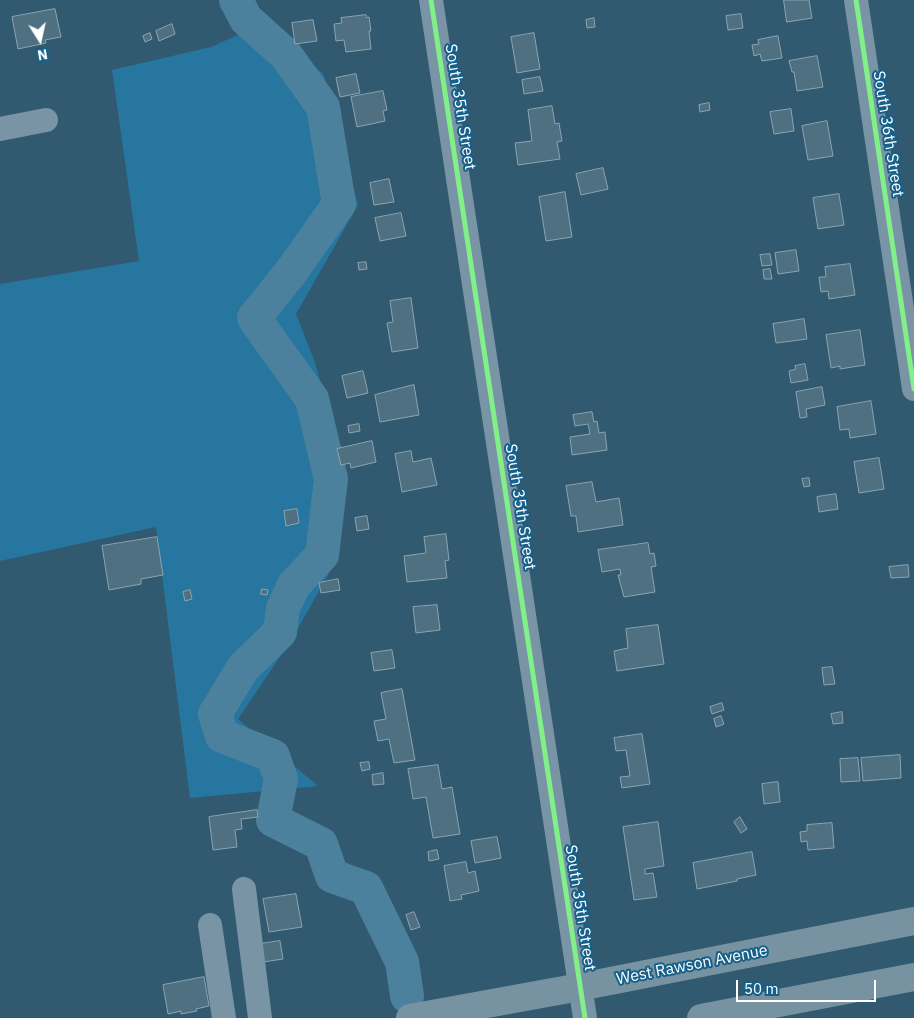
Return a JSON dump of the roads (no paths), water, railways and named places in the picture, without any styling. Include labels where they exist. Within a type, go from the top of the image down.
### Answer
[{"type":"main road","name":"West Rawson Avenue","points":[[412,1018],[914,921]]},
{"type":"main road","points":[[702,1018],[914,977]]},
{"type":"street","name":"South 35th Street","points":[[431,0],[585,1018]]},
{"type":"street","name":"South 36th Street","points":[[856,0],[914,390]]},
{"type":"street","points":[[0,129],[46,120]]},
{"type":"street","points":[[244,889],[260,1018]]},
{"type":"street","points":[[210,925],[224,1018]]},
{"type":"waterway","points":[[236,0],[246,19],[286,55],[323,107],[339,204],[291,272],[254,318],[312,399],[331,479],[322,555],[294,585],[283,608],[280,632],[243,668],[215,714],[222,736],[273,756],[281,779],[273,820],[321,844],[332,876],[366,888],[402,962],[407,996]]}]
